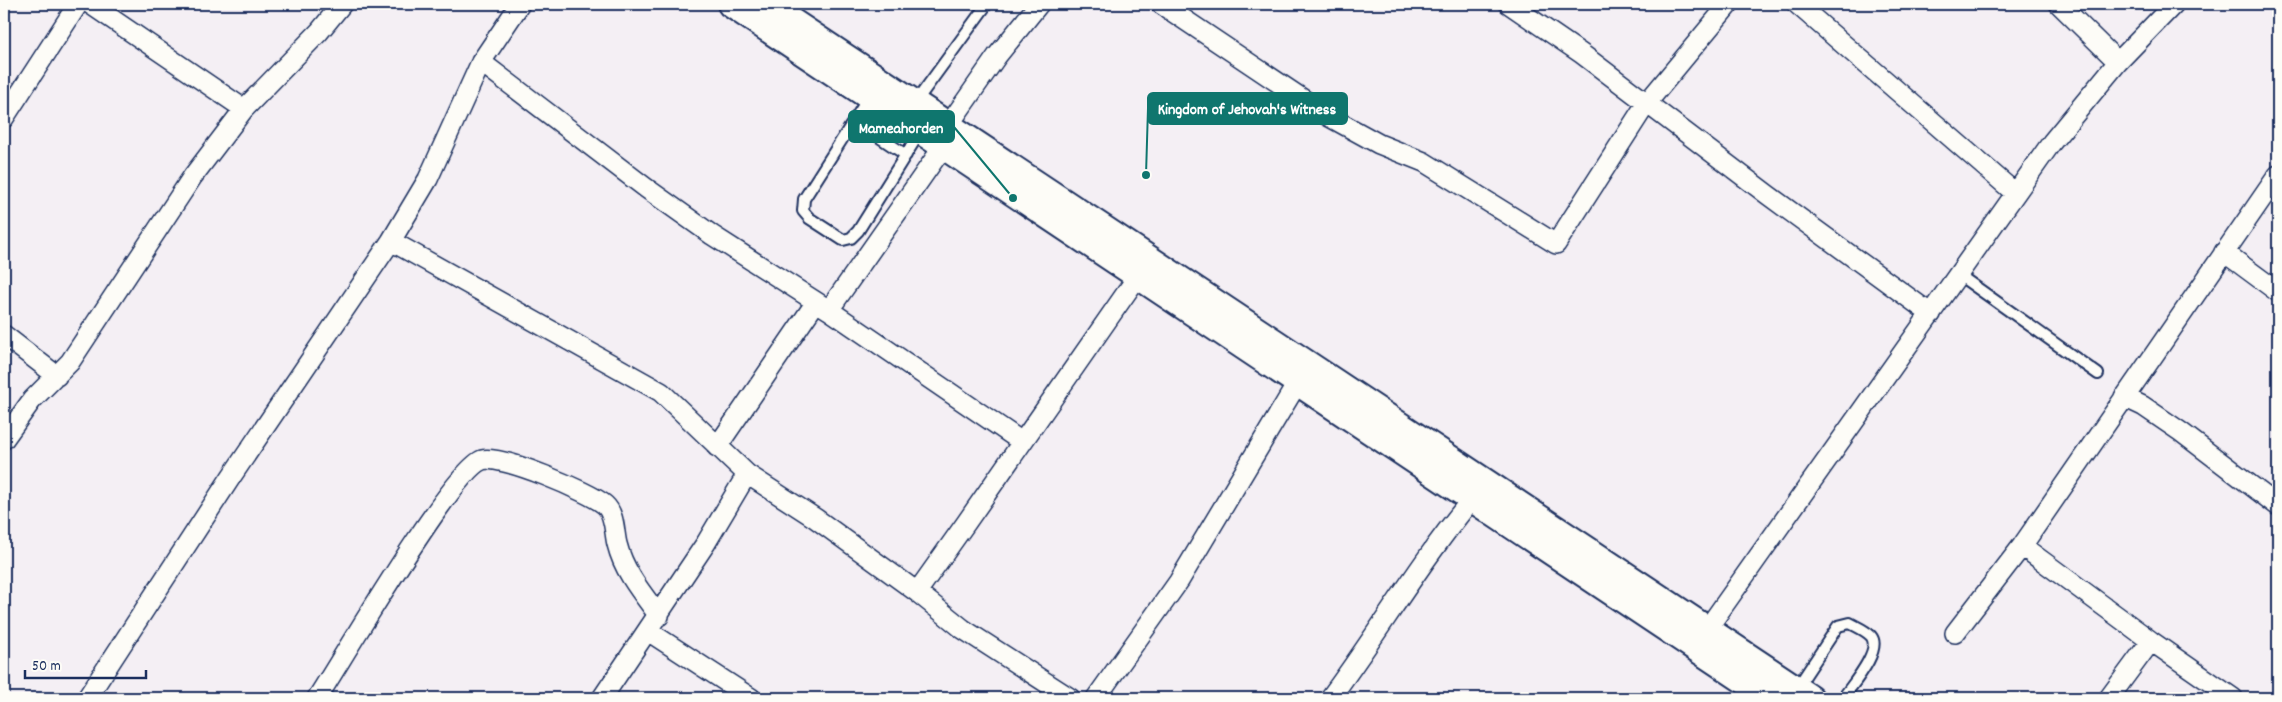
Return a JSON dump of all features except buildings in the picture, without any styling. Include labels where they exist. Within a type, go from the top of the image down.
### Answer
[{"type":"street","points":[[4,118],[78,4]]},
{"type":"street","points":[[90,4],[244,109]]},
{"type":"street","points":[[4,439],[32,400],[57,376],[82,344],[193,176],[244,109],[319,32],[342,4]]},
{"type":"street","points":[[87,698],[204,518],[391,241],[428,179],[481,62],[520,4]]},
{"type":"street","points":[[731,4],[920,131],[946,136],[1700,638],[1771,698]]},
{"type":"street","points":[[765,4],[914,104],[946,136],[1138,276],[1472,499],[1700,638],[1803,693]]},
{"type":"street","points":[[717,447],[823,306],[946,136],[998,56],[1039,4]]},
{"type":"street","points":[[1161,4],[1328,116],[1379,144],[1424,162],[1556,244],[1646,104],[1729,4]]},
{"type":"street","points":[[1797,4],[2015,193]]},
{"type":"street","points":[[2059,4],[2118,62]]},
{"type":"street","points":[[1700,638],[2052,142],[2118,62],[2174,4]]},
{"type":"street","points":[[1512,5],[1582,54],[1646,104],[1931,314]]},
{"type":"street","points":[[481,62],[646,188],[712,235],[823,306],[1022,442]]},
{"type":"street","points":[[1955,633],[2022,546],[2278,176]]},
{"type":"street","points":[[391,241],[661,392],[747,474],[815,518],[916,592],[963,630],[1070,698]]},
{"type":"street","points":[[2224,252],[2278,292]]},
{"type":"street","points":[[916,592],[966,524],[1138,276]]},
{"type":"street","points":[[4,335],[57,376]]},
{"type":"street","points":[[1096,698],[1179,581],[1298,382]]},
{"type":"street","points":[[2124,397],[2143,406],[2180,432],[2278,506]]},
{"type":"street","points":[[317,698],[437,510],[475,464],[484,460],[502,462],[541,475],[584,492],[606,506],[612,517],[617,545],[625,567],[636,586],[659,616]]},
{"type":"street","points":[[602,698],[659,616],[747,474]]},
{"type":"street","points":[[1330,698],[1365,652],[1415,574],[1472,499]]},
{"type":"street","points":[[2022,546],[2151,641],[2233,698]]},
{"type":"street","points":[[648,631],[751,698]]},
{"type":"street","points":[[2109,698],[2151,641]]},
{"type":"lane","points":[[914,104],[987,4]]},
{"type":"lane","points":[[870,96],[804,199],[803,210],[809,218],[843,240],[851,238],[858,231],[920,131]]},
{"type":"lane","points":[[855,121],[906,155]]},
{"type":"lane","points":[[1959,275],[2098,374]]},
{"type":"lane","points":[[1803,693],[1838,626],[1850,623],[1872,637],[1875,647],[1870,659],[1843,698]]},
{"type":"place","name":"Kingdom of Jehovah's Witness","points":[[1146,175]]},
{"type":"place","name":"Mameahorden","points":[[1013,198]]}]
